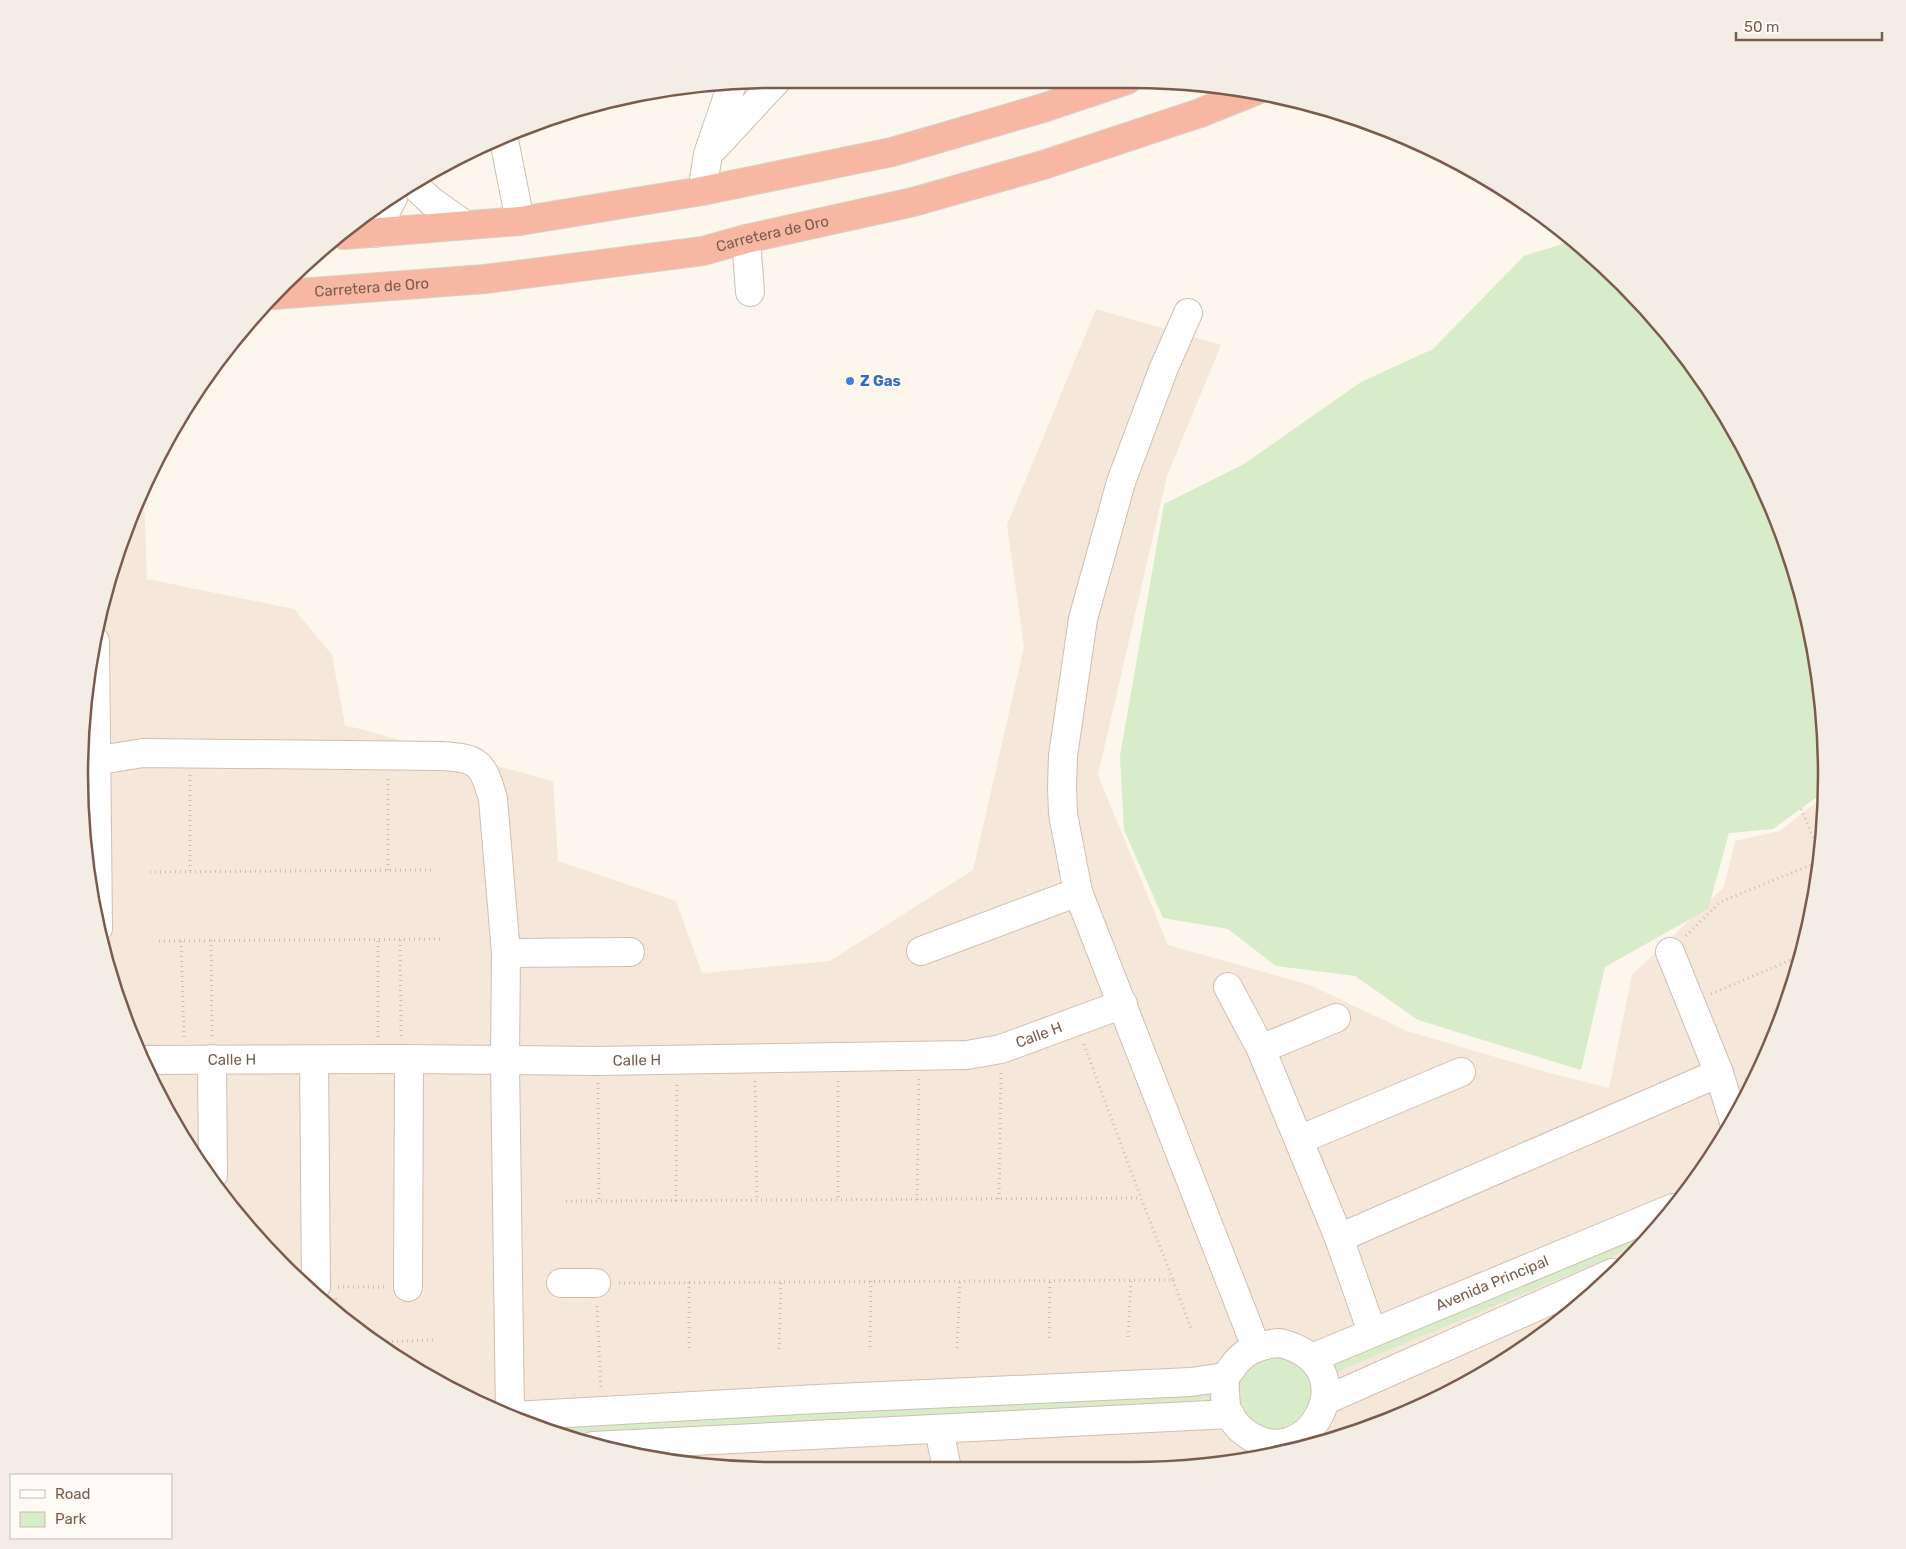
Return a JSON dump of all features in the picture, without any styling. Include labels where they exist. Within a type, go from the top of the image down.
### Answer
[{"type":"highway","points":[[349,235],[520,221],[702,191],[892,152],[1043,108],[1103,88]]},
{"type":"highway","name":"Carretera de Oro","points":[[284,294],[485,279],[703,251],[746,239],[913,202],[1043,165],[1200,113],[1241,97]]},
{"type":"street","points":[[708,154],[770,88]]},
{"type":"street","points":[[702,191],[708,154],[730,89]]},
{"type":"street","points":[[505,143],[520,221]]},
{"type":"street","points":[[417,188],[431,201],[465,225]]},
{"type":"street","points":[[374,233],[389,206]]},
{"type":"street","points":[[746,239],[750,292]]},
{"type":"street","points":[[1188,313],[1163,370],[1121,482],[1083,619],[1063,756],[1063,814],[1078,892],[1256,1347]]},
{"type":"street","points":[[93,690],[89,762],[95,876]]},
{"type":"street","points":[[89,762],[143,753],[190,753],[388,755],[463,758],[478,764],[487,778],[493,799],[506,953],[505,1062],[511,1409]]},
{"type":"street","points":[[921,951],[1078,892]]},
{"type":"street","points":[[506,953],[630,952]]},
{"type":"street","points":[[1670,952],[1719,1073],[1730,1110]]},
{"type":"street","points":[[1228,987],[1261,1048],[1338,1238],[1372,1332]]},
{"type":"street","name":"Calle H","points":[[150,1060],[505,1062],[967,1055],[1001,1049],[1123,1004]]},
{"type":"street","points":[[1261,1048],[1336,1018]]},
{"type":"street","points":[[212,1059],[212,1169]]},
{"type":"street","points":[[314,1060],[316,1285]]},
{"type":"street","points":[[396,1060],[408,1287]]},
{"type":"street","points":[[1298,1140],[1461,1072]]},
{"type":"street","points":[[1338,1238],[1719,1073]]},
{"type":"street","name":"Avenida Principal","points":[[1312,1358],[1659,1214]]},
{"type":"street","points":[[1326,1400],[1595,1280]]},
{"type":"street","points":[[561,1283],[596,1283]]},
{"type":"street","points":[[1288,1443],[1274,1443],[1251,1437],[1241,1430],[1226,1410],[1225,1377],[1235,1363],[1256,1347],[1280,1343],[1293,1346],[1312,1358],[1321,1372],[1325,1385],[1326,1400],[1317,1422],[1301,1440]]},
{"type":"street","points":[[526,1414],[1191,1382],[1225,1377]]},
{"type":"street","points":[[625,1444],[1230,1414]]},
{"type":"street","points":[[940,1429],[946,1462]]},
{"type":"path","points":[[190,753],[190,872]]},
{"type":"path","points":[[388,755],[388,870]]},
{"type":"path","points":[[1801,809],[1815,843]]},
{"type":"path","points":[[1670,952],[1720,902],[1813,864]]},
{"type":"path","points":[[150,872],[432,870]]},
{"type":"path","points":[[159,941],[443,939]]},
{"type":"path","points":[[211,940],[212,1059]]},
{"type":"path","points":[[378,940],[396,1060]]},
{"type":"path","points":[[396,1060],[400,940]]},
{"type":"path","points":[[181,941],[184,1060]]},
{"type":"path","points":[[1691,1002],[1793,959]]},
{"type":"path","points":[[1075,1023],[1192,1331]]},
{"type":"path","points":[[999,1199],[1001,1049]]},
{"type":"path","points":[[917,1200],[919,1056]]},
{"type":"path","points":[[838,1058],[838,1200]]},
{"type":"path","points":[[755,1059],[757,1200]]},
{"type":"path","points":[[676,1201],[678,1060]]},
{"type":"path","points":[[597,1061],[599,1201]]},
{"type":"path","points":[[566,1202],[1141,1198]]},
{"type":"path","points":[[1049,1338],[1050,1280]]},
{"type":"path","points":[[1128,1337],[1131,1280]]},
{"type":"path","points":[[602,1411],[596,1283],[1173,1280]]},
{"type":"path","points":[[870,1347],[871,1281]]},
{"type":"path","points":[[956,1348],[960,1281]]},
{"type":"path","points":[[689,1282],[689,1352]]},
{"type":"path","points":[[779,1349],[780,1282]]},
{"type":"path","points":[[317,1286],[408,1287]]},
{"type":"path","points":[[387,1342],[433,1340]]},
{"type":"shaded area","points":[[1096,309],[1221,345],[1167,476],[1098,775],[1168,945],[1310,985],[1407,1031],[1550,1073],[1609,1088],[1632,975],[1724,887],[1735,841],[1780,831],[1817,801],[1813,864],[1805,909],[1782,995],[1766,1037],[1748,1078],[1703,1156],[1677,1193],[1648,1227],[1617,1260],[1550,1320],[1513,1346],[1435,1391],[1352,1425],[1309,1438],[1221,1456],[1176,1460],[1132,1462],[774,1462],[685,1456],[640,1448],[554,1425],[471,1391],[393,1346],[356,1320],[322,1291],[289,1260],[229,1193],[203,1156],[180,1118],[158,1078],[124,995],[101,909],[93,864],[89,819],[89,730],[93,685],[111,597],[124,554],[144,502],[147,579],[294,609],[332,655],[345,725],[553,781],[558,861],[676,901],[702,973],[830,961],[973,870],[1024,647],[1007,525]]},
{"type":"green space","points":[[1566,243],[1617,289],[1648,322],[1677,356],[1703,393],[1748,471],[1782,554],[1805,640],[1813,685],[1817,730],[1817,797],[1773,829],[1729,833],[1708,909],[1605,967],[1581,1070],[1418,1020],[1355,976],[1276,966],[1228,929],[1163,918],[1124,830],[1120,756],[1164,504],[1244,464],[1361,382],[1433,349],[1524,256]]},
{"type":"green space","points":[[1647,1228],[1626,1251],[1341,1370],[1332,1378],[1324,1362]]},
{"type":"green space","points":[[1278,1352],[1309,1372],[1313,1397],[1301,1419],[1290,1426],[1278,1429],[1265,1428],[1254,1422],[1244,1413],[1239,1402],[1237,1390],[1239,1378],[1245,1367]]},
{"type":"green space","points":[[1211,1392],[1212,1396],[1212,1400],[1207,1406],[590,1436],[555,1425]]},
{"type":"place","name":"Z Gas","points":[[850,381]]}]
